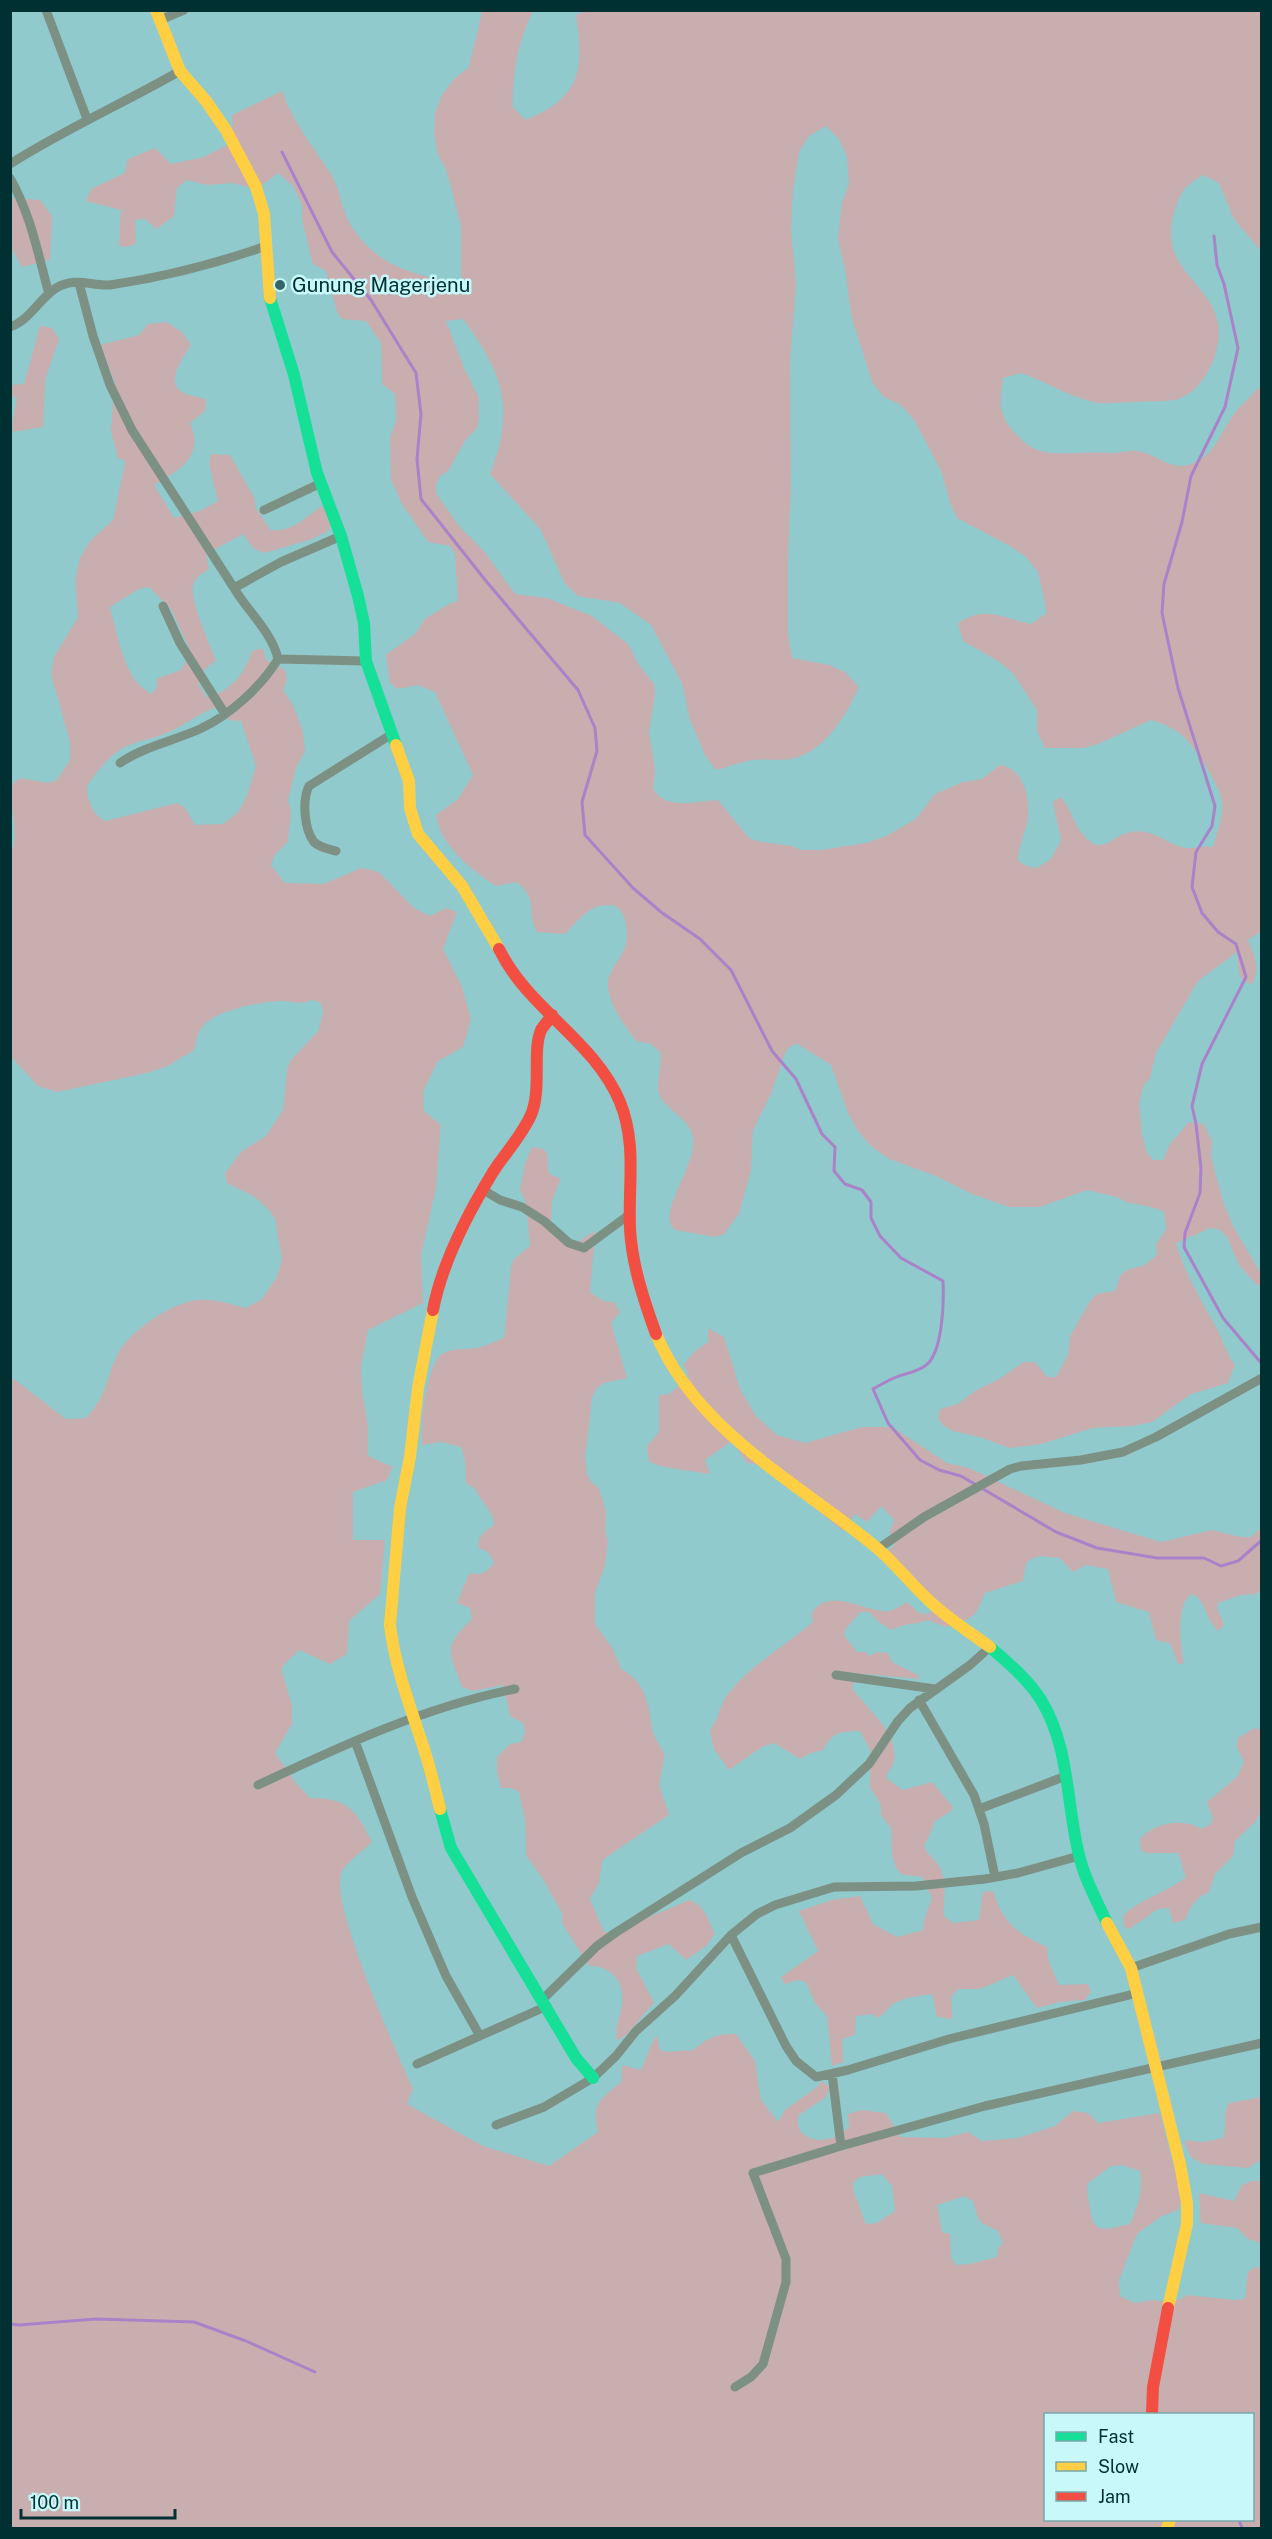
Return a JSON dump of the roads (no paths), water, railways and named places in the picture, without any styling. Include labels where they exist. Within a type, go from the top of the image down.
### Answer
[{"type":"main road","points":[[158,16],[180,71],[206,100],[242,157],[256,187],[264,214],[270,301],[294,375],[308,441],[341,536],[364,623],[366,661],[409,781],[410,808],[418,834],[466,892],[515,976],[605,1074],[620,1102],[630,1135],[633,1171],[630,1214],[637,1271],[647,1309],[672,1367],[711,1416],[730,1434],[878,1549],[935,1606],[990,1647],[1022,1675],[1041,1699],[1063,1754],[1079,1856],[1107,1924],[1131,1968],[1180,2164],[1187,2203],[1187,2224],[1170,2295],[1153,2387],[1152,2413]]},
{"type":"main road","points":[[552,1015],[541,1030],[536,1100],[530,1117],[512,1150],[494,1170],[460,1236],[436,1295],[418,1388],[410,1457],[400,1508],[390,1625],[405,1697],[413,1717],[451,1848],[576,2058],[593,2078]]},
{"type":"street","points":[[46,10],[87,118]]},
{"type":"street","points":[[158,16],[184,10]]},
{"type":"street","points":[[10,164],[87,118],[119,105],[180,71]]},
{"type":"street","points":[[10,178],[22,198],[33,230],[49,294]]},
{"type":"street","points":[[10,327],[28,316],[49,294],[68,282],[96,286],[156,278],[234,258],[266,246]]},
{"type":"street","points":[[79,283],[93,336],[110,385],[132,430],[234,588],[265,631],[276,649],[278,659]]},
{"type":"street","points":[[264,510],[321,483]]},
{"type":"street","points":[[234,588],[281,562],[341,536]]},
{"type":"street","points":[[163,606],[180,644],[225,714]]},
{"type":"street","points":[[278,659],[366,661]]},
{"type":"street","points":[[120,763],[136,752],[201,729],[225,714],[249,693],[278,659]]},
{"type":"street","points":[[336,851],[321,847],[311,836],[304,796],[309,786],[392,734]]},
{"type":"street","points":[[485,1191],[500,1200],[522,1207],[544,1221],[569,1244],[584,1248],[630,1214]]},
{"type":"street","points":[[878,1549],[924,1517],[1010,1469],[1071,1462],[1123,1452],[1156,1437],[1262,1378]]},
{"type":"street","points":[[417,2064],[480,2036],[545,2003],[597,1946],[615,1933],[741,1853],[790,1828],[836,1795],[869,1764],[898,1721],[919,1700],[970,1665],[990,1647]]},
{"type":"street","points":[[836,1675],[935,1689]]},
{"type":"street","points":[[258,1785],[413,1717],[485,1695],[515,1689]]},
{"type":"street","points":[[919,1700],[960,1770],[979,1809],[995,1877]]},
{"type":"street","points":[[355,1741],[412,1897],[446,1976],[480,2036]]},
{"type":"street","points":[[979,1809],[1066,1776]]},
{"type":"street","points":[[496,2125],[544,2107],[593,2078],[616,2056],[636,2031],[675,1996],[731,1935],[757,1914],[775,1905],[834,1887],[916,1886],[995,1877],[1079,1856]]},
{"type":"street","points":[[1131,1968],[1229,1934],[1262,1927]]},
{"type":"street","points":[[731,1935],[771,2019],[796,2061],[816,2077],[948,2039],[1138,1993]]},
{"type":"street","points":[[735,2387],[756,2373],[763,2364],[788,2270],[786,2259],[753,2173],[985,2106],[1262,2043]]},
{"type":"street","points":[[832,2074],[841,2146]]},
{"type":"waterway","points":[[282,152],[332,252],[371,300],[416,373],[421,414],[417,459],[421,499],[486,581],[578,690],[595,728],[597,751],[582,802],[585,835],[633,888],[661,912],[700,939],[731,970],[772,1051],[796,1079],[822,1134],[835,1147],[834,1171],[845,1184],[862,1190],[871,1202],[871,1218],[880,1236],[901,1258],[943,1281],[941,1326],[936,1350],[931,1360],[914,1372],[894,1378],[873,1389],[888,1423],[920,1460],[939,1470],[961,1476],[1056,1532],[1097,1548],[1157,1558],[1204,1558],[1221,1566],[1238,1561],[1262,1540]]},
{"type":"waterway","points":[[1214,236],[1217,265],[1224,284],[1238,348],[1225,407],[1191,476],[1182,522],[1164,584],[1162,613],[1178,688],[1215,806],[1212,826],[1196,852],[1192,887],[1202,913],[1218,932],[1236,944],[1246,977],[1202,1064],[1192,1106],[1201,1168],[1200,1193],[1185,1233],[1184,1247],[1223,1318],[1262,1364]]},
{"type":"waterway","points":[[10,2324],[96,2319],[194,2322],[246,2341],[315,2372]]},
{"type":"waterway","points":[[1239,2521],[1242,2528]]},
{"type":"place","name":"Gunung Magerjenu","points":[[280,285]]}]
